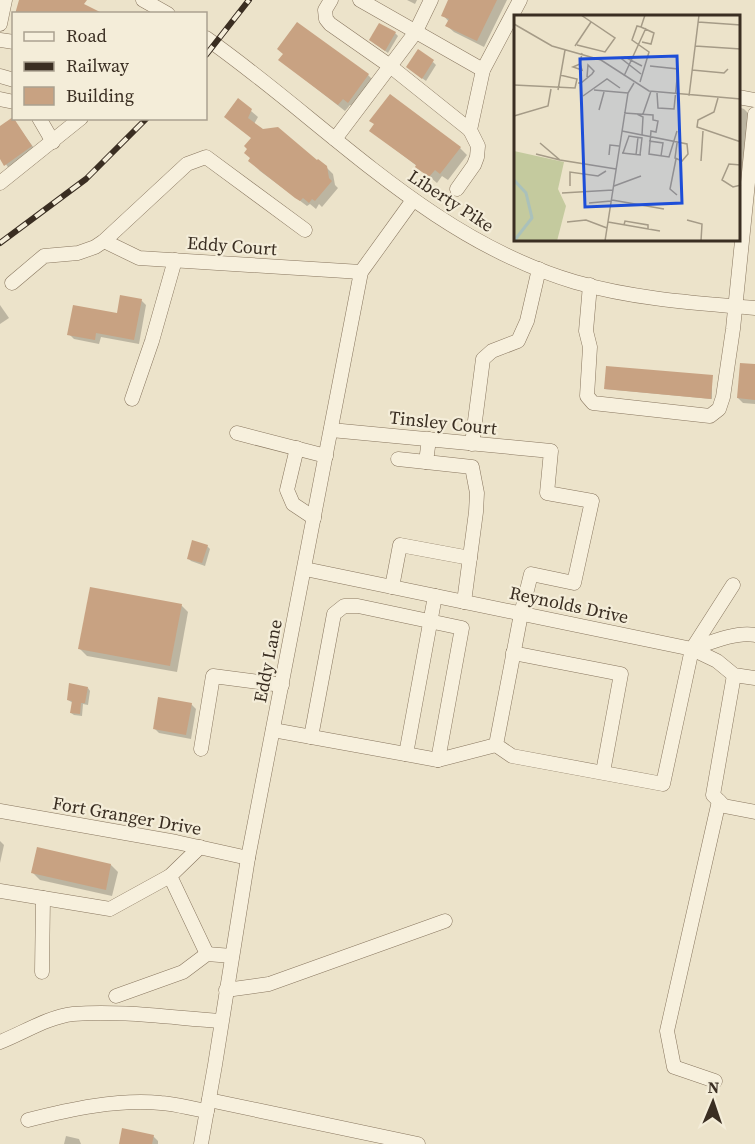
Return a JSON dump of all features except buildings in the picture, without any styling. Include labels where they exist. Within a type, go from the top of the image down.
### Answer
[{"type":"street","points":[[0,24],[5,0]]},
{"type":"street","points":[[143,0],[164,12]]},
{"type":"street","points":[[332,0],[325,10],[330,24],[390,66],[470,130],[478,146],[477,157],[457,189]]},
{"type":"street","points":[[360,0],[483,70]]},
{"type":"street","points":[[335,139],[415,33],[431,0]]},
{"type":"street","points":[[470,130],[483,70],[520,0]]},
{"type":"street","name":"Liberty Pike","points":[[207,39],[412,200],[494,250],[539,269],[590,285],[655,298],[755,308]]},
{"type":"street","points":[[740,98],[755,100]]},
{"type":"street","points":[[590,285],[586,331],[591,347],[587,396],[593,403],[710,416],[719,409],[723,397],[734,307],[755,114]]},
{"type":"street","points":[[40,120],[53,142]]},
{"type":"street","points":[[0,183],[79,120]]},
{"type":"street","points":[[12,283],[44,256],[78,253],[104,241],[187,164],[206,157],[305,230]]},
{"type":"street","name":"Eddy Lane","points":[[201,1144],[248,858],[361,272],[412,200]]},
{"type":"street","name":"Eddy Court","points":[[104,241],[140,258],[361,272]]},
{"type":"street","points":[[132,399],[176,260]]},
{"type":"street","points":[[472,444],[483,359],[492,351],[518,341],[527,321],[539,269]]},
{"type":"street","name":"Tinsley Court","points":[[331,430],[551,452],[547,493],[592,501],[573,583],[531,574],[521,614]]},
{"type":"street","points":[[237,433],[326,456]]},
{"type":"street","points":[[426,462],[429,439]]},
{"type":"street","points":[[297,448],[287,490],[292,504],[314,518]]},
{"type":"street","points":[[398,459],[472,467],[477,493],[464,602]]},
{"type":"street","points":[[392,587],[400,545],[470,558]]},
{"type":"street","name":"Reynolds Drive","points":[[305,569],[692,649],[717,661],[734,675]]},
{"type":"street","points":[[273,730],[438,760],[496,745],[512,756],[663,784],[692,649],[733,585]]},
{"type":"street","points":[[406,754],[435,596]]},
{"type":"street","points":[[311,736],[334,614],[344,606],[358,606],[462,628],[438,760]]},
{"type":"street","points":[[496,745],[521,614]]},
{"type":"street","points":[[692,649],[717,640],[755,635]]},
{"type":"street","points":[[513,653],[621,674],[603,772]]},
{"type":"street","points":[[755,678],[734,675],[713,795],[724,806],[755,812]]},
{"type":"street","points":[[201,749],[213,676],[282,685]]},
{"type":"street","points":[[715,1081],[674,1067],[668,1031],[719,801]]},
{"type":"street","name":"Fort Granger Drive","points":[[0,811],[248,858]]},
{"type":"street","points":[[0,891],[110,909],[170,876],[200,848]]},
{"type":"street","points":[[170,876],[207,954]]},
{"type":"street","points":[[42,972],[43,898]]},
{"type":"street","points":[[226,990],[269,984],[444,921]]},
{"type":"street","points":[[116,996],[183,972],[207,954],[232,956]]},
{"type":"street","points":[[0,1042],[34,1026],[72,1014],[120,1014],[221,1021]]},
{"type":"street","points":[[28,1120],[71,1109],[118,1103],[161,1103],[208,1106],[418,1144]]},
{"type":"railway","points":[[207,54],[249,0]]},
{"type":"railway","points":[[0,243],[86,179],[145,120]]}]
